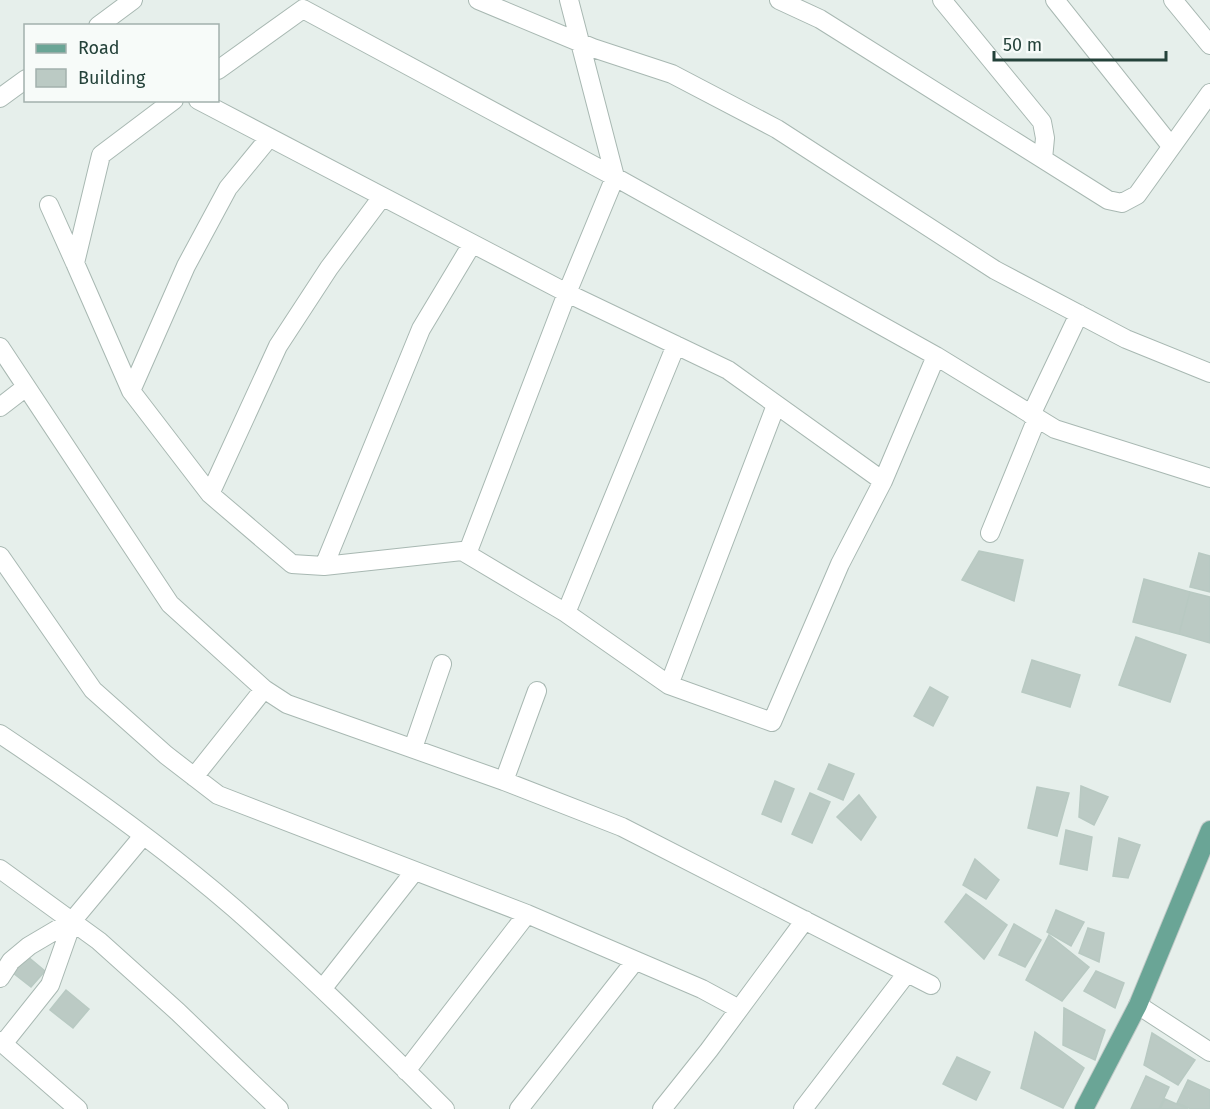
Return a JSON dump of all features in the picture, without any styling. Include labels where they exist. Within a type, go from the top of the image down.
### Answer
[{"type":"main road","points":[[1084,1109],[1138,1005],[1210,830]]},
{"type":"street","points":[[101,24],[133,0]]},
{"type":"street","points":[[478,0],[578,41],[672,74],[777,129],[995,270],[1126,339],[1210,374]]},
{"type":"street","points":[[467,554],[567,293],[615,177],[569,0]]},
{"type":"street","points":[[778,0],[820,19],[1108,200],[1122,203],[1137,195],[1210,93]]},
{"type":"street","points":[[813,0],[820,19]]},
{"type":"street","points":[[942,0],[1042,122],[1045,138],[1043,159]]},
{"type":"street","points":[[1055,0],[1171,146]]},
{"type":"street","points":[[1173,0],[1210,45]]},
{"type":"street","points":[[219,69],[309,4],[936,356],[1054,429],[1210,478]]},
{"type":"street","points":[[0,98],[24,80]]},
{"type":"street","points":[[75,263],[101,155],[171,102]]},
{"type":"street","points":[[202,102],[567,293],[728,370],[883,481]]},
{"type":"street","points":[[131,391],[186,266],[228,188],[269,138]]},
{"type":"street","points":[[210,494],[278,346],[329,268],[382,197]]},
{"type":"street","points":[[49,205],[131,391],[210,494],[292,564],[324,566],[462,551],[566,614],[669,685],[772,722],[840,564],[883,481],[936,356]]},
{"type":"street","points":[[324,566],[421,329],[472,244]]},
{"type":"street","points":[[990,534],[1034,416],[1079,314]]},
{"type":"street","points":[[566,614],[676,345]]},
{"type":"street","points":[[0,347],[170,604],[264,689],[287,704],[504,781],[622,827],[931,985]]},
{"type":"street","points":[[0,408],[26,387]]},
{"type":"street","points":[[669,685],[776,405]]},
{"type":"street","points":[[1,559],[93,690],[218,795],[527,914],[702,989],[739,1009]]},
{"type":"street","points":[[413,748],[442,664]]},
{"type":"street","points":[[194,777],[264,689]]},
{"type":"street","points":[[504,781],[537,692]]},
{"type":"street","points":[[0,734],[92,796],[233,907],[323,988],[445,1109]]},
{"type":"street","points":[[0,978],[11,960],[29,946],[73,920],[143,836]]},
{"type":"street","points":[[0,869],[73,920],[178,1012],[279,1109]]},
{"type":"street","points":[[323,988],[414,872]]},
{"type":"street","points":[[406,1071],[527,914]]},
{"type":"street","points":[[73,920],[50,985],[2,1043],[78,1109]]},
{"type":"street","points":[[662,1109],[805,920]]},
{"type":"street","points":[[519,1109],[634,961]]},
{"type":"street","points":[[803,1109],[907,973]]},
{"type":"street","points":[[1138,1005],[1210,1052]]},
{"type":"building","points":[[979,551],[1023,560],[1014,601],[962,580]]},
{"type":"building","points":[[1199,553],[1210,556],[1210,592],[1190,587]]},
{"type":"building","points":[[1144,579],[1190,592],[1179,634],[1133,622]]},
{"type":"building","points":[[1190,592],[1210,597],[1210,643],[1179,634]]},
{"type":"building","points":[[1136,637],[1186,655],[1170,702],[1119,685]]},
{"type":"building","points":[[1032,660],[1080,675],[1070,707],[1022,692]]},
{"type":"building","points":[[930,687],[948,697],[933,726],[914,716]]},
{"type":"building","points":[[829,764],[854,774],[843,800],[818,789]]},
{"type":"building","points":[[775,781],[794,789],[781,822],[762,814]]},
{"type":"building","points":[[1081,786],[1108,797],[1094,825],[1079,817]]},
{"type":"building","points":[[1037,787],[1069,793],[1057,836],[1028,828]]},
{"type":"building","points":[[810,793],[830,802],[812,843],[792,834]]},
{"type":"building","points":[[859,795],[876,817],[861,840],[837,817]]},
{"type":"building","points":[[1066,830],[1092,837],[1087,870],[1060,864]]},
{"type":"building","points":[[1119,838],[1140,845],[1128,878],[1113,876]]},
{"type":"building","points":[[975,859],[999,880],[986,899],[963,885]]},
{"type":"building","points":[[966,894],[1007,925],[984,959],[945,922]]},
{"type":"building","points":[[1056,910],[1084,922],[1071,946],[1047,932]]},
{"type":"building","points":[[1014,924],[1041,940],[1025,967],[999,955]]},
{"type":"building","points":[[1088,928],[1104,933],[1099,962],[1079,953]]},
{"type":"building","points":[[1049,935],[1089,967],[1062,1001],[1026,980]]},
{"type":"building","points":[[27,956],[45,971],[31,987],[13,973]]},
{"type":"building","points":[[1096,971],[1124,983],[1115,1008],[1084,991]]},
{"type":"building","points":[[66,990],[89,1009],[73,1028],[50,1010]]},
{"type":"building","points":[[1064,1008],[1105,1030],[1095,1060],[1063,1045]]},
{"type":"building","points":[[1035,1032],[1084,1068],[1063,1108],[1021,1088]]},
{"type":"building","points":[[1152,1033],[1195,1060],[1178,1085],[1144,1065]]},
{"type":"building","points":[[957,1057],[990,1072],[976,1100],[943,1084]]},
{"type":"building","points":[[1146,1076],[1169,1087],[1159,1109],[1131,1109]]},
{"type":"building","points":[[1188,1080],[1210,1090],[1210,1109],[1191,1109],[1177,1103]]},
{"type":"building","points":[[1165,1099],[1188,1109],[1160,1109]]}]
